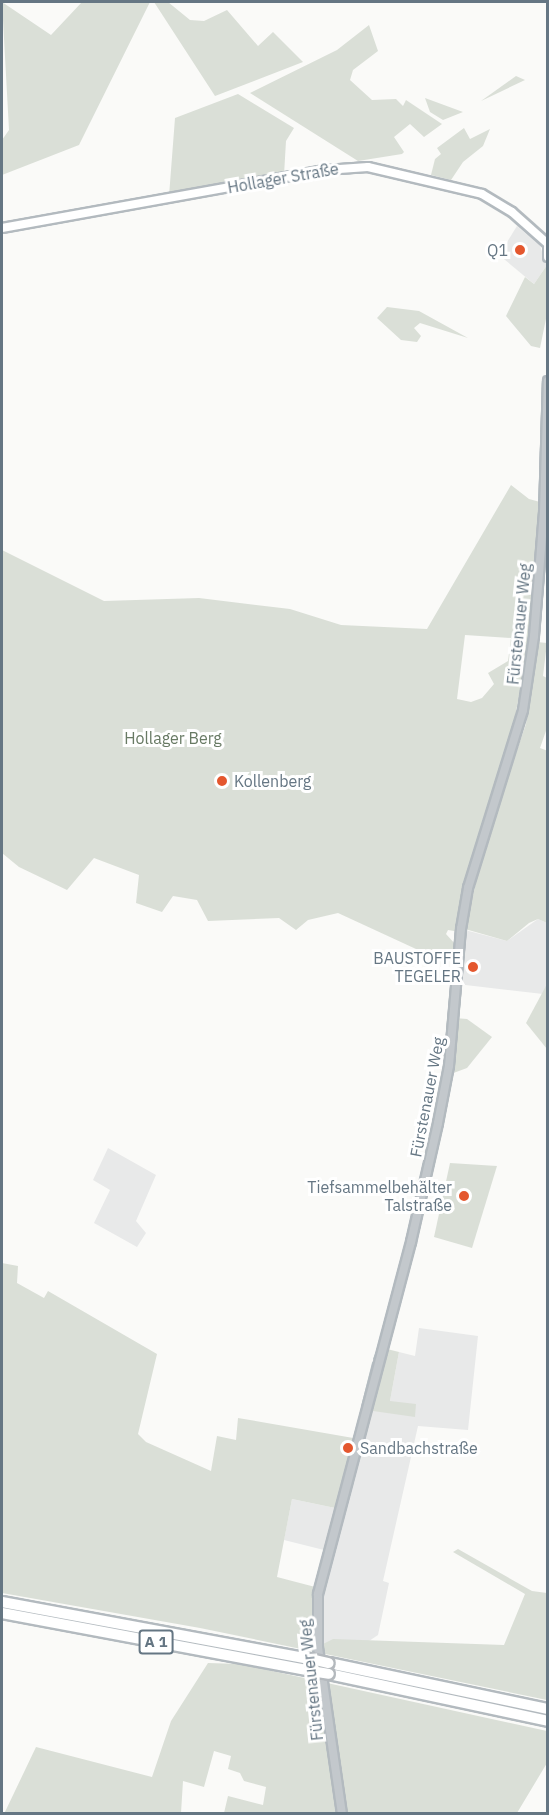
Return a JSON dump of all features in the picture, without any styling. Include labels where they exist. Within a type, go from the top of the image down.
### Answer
[{"type":"highway","name":"A 1","points":[[2,1602],[311,1665]]},
{"type":"highway","name":"A 1","points":[[2,1612],[329,1668],[548,1709]]},
{"type":"highway","name":"A 1","points":[[329,1668],[548,1721]]},
{"type":"main road","name":"Hollager Straße","points":[[2,228],[325,170],[368,167],[482,194],[512,212],[548,245]]},
{"type":"main road","points":[[548,245],[548,257]]},
{"type":"street","name":"Fürstenauer Weg","points":[[342,1814],[317,1634],[318,1594],[411,1242],[446,1084],[468,888],[523,710],[534,636],[544,512],[548,381]]},
{"type":"shaded area","points":[[517,226],[540,246],[547,265],[534,284],[499,255]]},
{"type":"shaded area","points":[[538,919],[547,923],[547,984],[543,994],[457,984],[461,929],[507,941]]},
{"type":"shaded area","points":[[108,1148],[156,1175],[136,1221],[146,1233],[137,1247],[94,1223],[110,1190],[93,1180]]},
{"type":"shaded area","points":[[419,1328],[478,1336],[468,1430],[418,1426],[383,1581],[389,1583],[378,1635],[369,1641],[318,1647],[318,1594],[328,1551],[284,1540],[292,1499],[340,1509],[366,1410],[390,1401],[399,1352],[415,1356]]},
{"type":"green space","points":[[2,2],[51,35],[82,2],[150,2],[79,145],[2,175],[2,140],[9,130]]},
{"type":"green space","points":[[154,2],[168,2],[190,20],[204,21],[227,10],[258,46],[273,32],[303,62],[215,96]]},
{"type":"green space","points":[[369,25],[378,51],[353,70],[350,80],[372,100],[396,99],[403,106],[406,100],[442,124],[424,137],[410,124],[394,137],[404,152],[402,154],[358,161],[250,93],[337,50]]},
{"type":"green space","points":[[516,76],[525,80],[481,101]]},
{"type":"green space","points":[[238,94],[294,128],[286,141],[284,175],[169,196],[175,118]]},
{"type":"green space","points":[[425,98],[463,112],[443,120],[430,112]]},
{"type":"green space","points":[[464,128],[470,139],[490,129],[483,146],[463,162],[451,180],[431,175],[435,159],[441,154],[437,148]]},
{"type":"green space","points":[[547,265],[547,314],[540,348],[531,346],[506,316],[525,277],[534,284]]},
{"type":"green space","points":[[387,307],[419,311],[468,338],[420,323],[414,328],[421,336],[417,342],[401,340],[377,318]]},
{"type":"green space","name":"Hollager Berg","points":[[511,485],[529,499],[540,502],[532,624],[512,734],[460,932],[448,930],[446,934],[456,945],[453,958],[429,955],[338,913],[308,920],[296,930],[279,918],[208,921],[197,900],[173,896],[162,912],[136,903],[139,875],[94,858],[67,890],[19,867],[2,853],[2,550],[104,601],[199,598],[290,609],[341,625],[427,629]],"holes":[[[465,635],[511,638],[508,661],[488,673],[494,684],[482,698],[471,702],[457,699]]]},
{"type":"green space","points":[[537,642],[547,643],[543,676],[547,678],[547,728],[540,748],[548,751],[547,923],[538,919],[529,923],[507,941],[465,929],[486,840],[526,724]]},
{"type":"green space","points":[[547,984],[547,1049],[526,1023]]},
{"type":"green space","points":[[455,1018],[467,1019],[492,1037],[467,1068],[448,1075]]},
{"type":"green space","points":[[450,1163],[497,1166],[472,1248],[434,1237]]},
{"type":"green space","points":[[2,1263],[18,1266],[17,1283],[44,1298],[48,1291],[157,1354],[138,1434],[146,1442],[211,1471],[217,1436],[236,1440],[238,1418],[359,1439],[340,1509],[292,1499],[277,1577],[319,1588],[319,1646],[333,1639],[504,1645],[525,1594],[453,1552],[458,1549],[532,1591],[547,1593],[547,1700],[200,1628],[2,1593]]},
{"type":"green space","points":[[383,1348],[399,1352],[390,1401],[416,1404],[415,1417],[366,1410]]},
{"type":"green space","points":[[208,1663],[240,1664],[547,1731],[547,1763],[517,1813],[224,1813],[228,1796],[263,1805],[266,1787],[244,1781],[240,1773],[228,1769],[231,1756],[214,1751],[204,1787],[183,1781],[181,1813],[4,1814],[36,1747],[152,1777],[171,1721]]},
{"type":"waterway","points":[[374,1359],[379,1347]]},
{"type":"waterway","points":[[362,1407],[373,1363]]},
{"type":"place","name":"Q1","points":[[520,250]]},
{"type":"place","name":"Kollenberg","points":[[222,781]]},
{"type":"place","name":"BAUSTOFFE TEGELER","points":[[473,967]]},
{"type":"place","name":"Tiefsammelbehälter Talstraße","points":[[464,1196]]},
{"type":"place","name":"Sandbachstraße","points":[[348,1448]]}]
